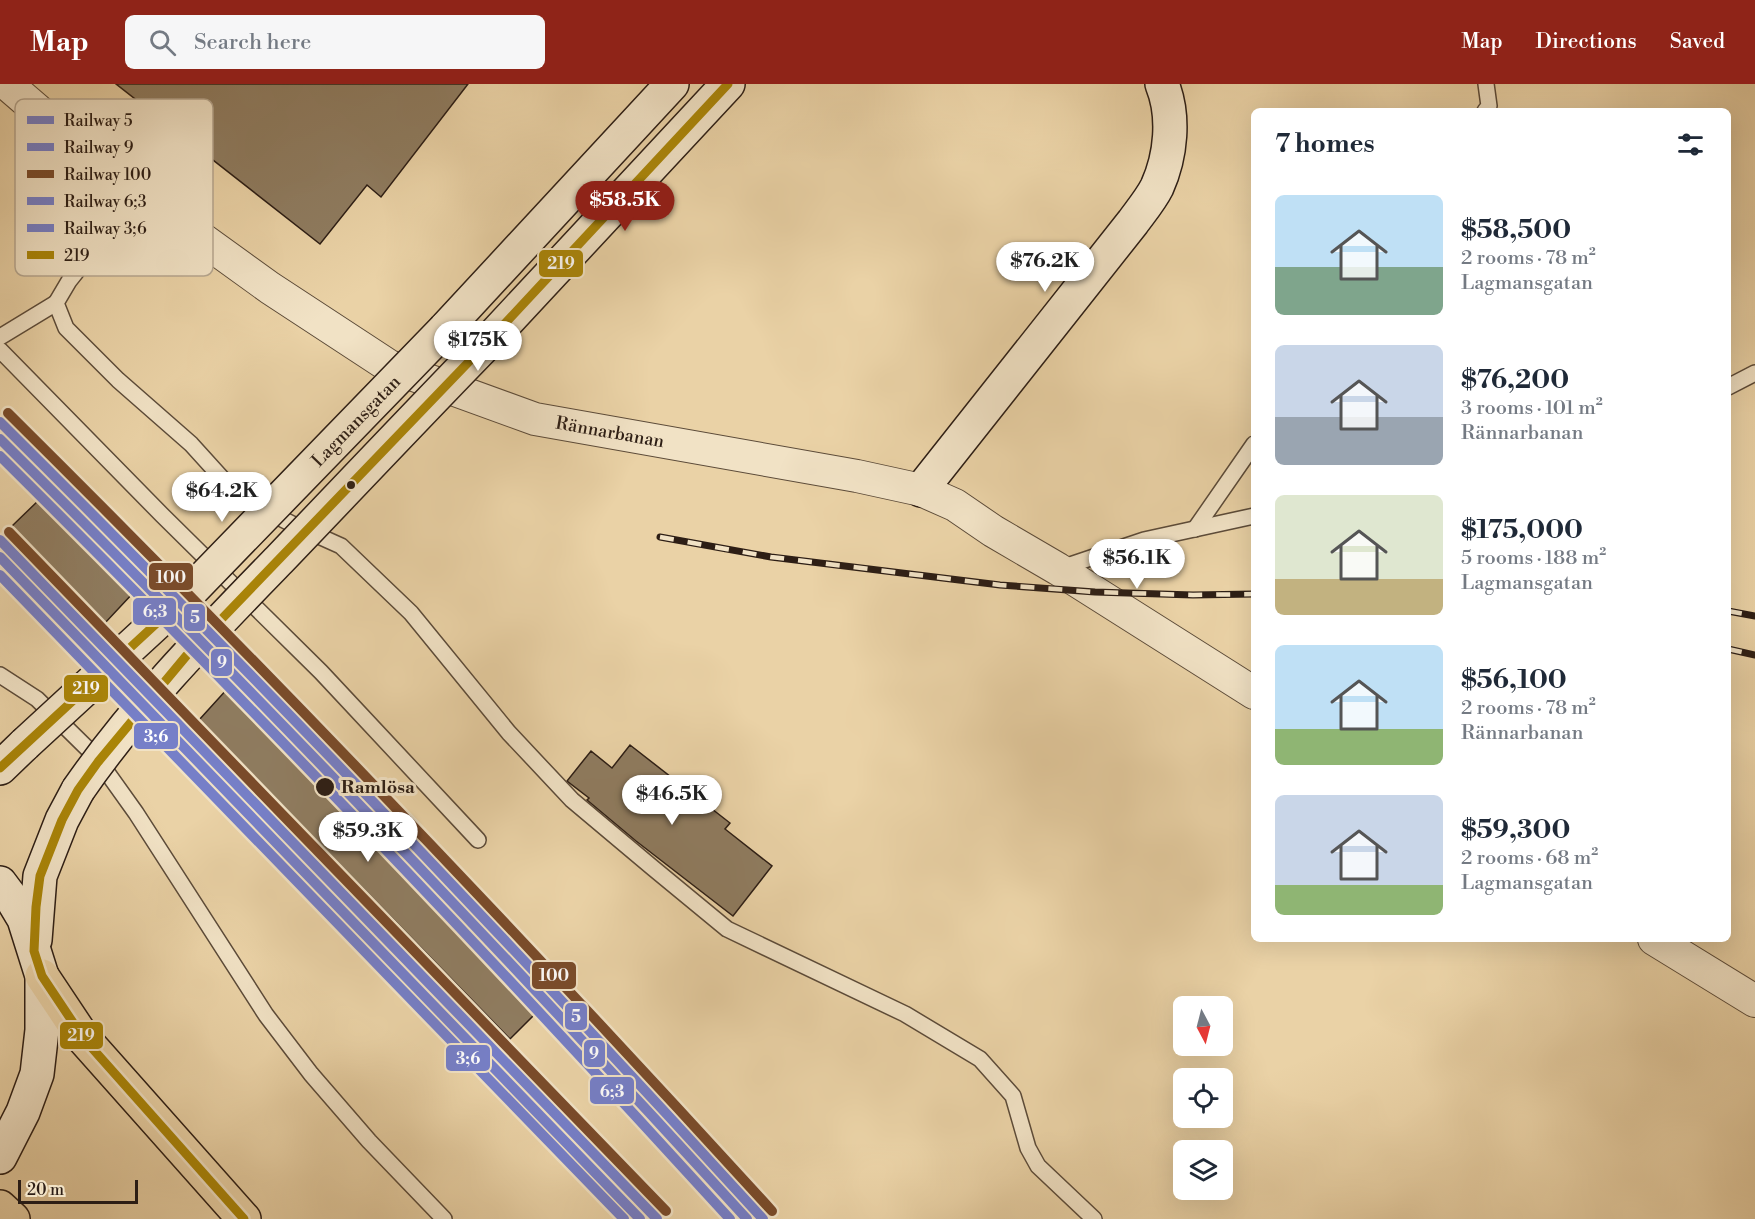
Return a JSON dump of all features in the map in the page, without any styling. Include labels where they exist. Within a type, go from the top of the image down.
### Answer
[{"type":"highway","points":[[38,963],[84,1039],[244,1219]]},
{"type":"highway","points":[[0,1207],[12,1219]]},
{"type":"main road","name":"Lagmansgatan","points":[[0,768],[189,593],[445,329],[672,84]]},
{"type":"main road","points":[[0,1157],[23,1112],[37,1074],[42,1029],[38,963],[40,876],[62,820],[78,790],[126,727],[187,655],[484,346],[728,84]]},
{"type":"main road","points":[[921,490],[1133,222],[1156,189],[1165,165],[1169,143],[1169,117],[1162,84]]},
{"type":"main road","points":[[0,883],[24,919],[38,963]]},
{"type":"street","name":"Rännarbanan","points":[[7,84],[24,99]]},
{"type":"street","name":"Rännarbanan","points":[[213,247],[270,288],[389,366],[536,419],[857,476],[921,490],[956,505],[993,531],[1058,569],[1251,691]]},
{"type":"street","points":[[1659,942],[1755,1001]]},
{"type":"lane","points":[[1486,84],[1487,108]]},
{"type":"lane","points":[[0,337],[56,303],[72,276]]},
{"type":"lane","points":[[56,303],[66,328],[118,380],[191,444],[239,497],[341,546],[411,613],[509,733],[572,800],[727,929],[905,1014],[980,1059],[1013,1096],[1028,1148],[1038,1166],[1094,1219]]},
{"type":"lane","points":[[0,350],[321,672],[478,840]]},
{"type":"lane","points":[[1731,385],[1755,373]]},
{"type":"lane","points":[[1195,529],[1251,448]]},
{"type":"lane","points":[[1058,569],[1144,540],[1251,517]]},
{"type":"lane","points":[[0,675],[37,699],[96,756],[141,821],[266,1015],[311,1074],[369,1141],[444,1219]]},
{"type":"building","points":[[116,84],[468,84],[381,197],[367,185],[320,244],[213,160],[213,99],[135,99]]},
{"type":"building","points":[[41,498],[134,592],[105,623],[11,527]]},
{"type":"building","points":[[228,688],[539,1010],[510,1039],[199,720]]},
{"type":"building","points":[[630,745],[730,823],[725,829],[772,866],[733,916],[636,841],[567,781],[591,751],[612,768]]},
{"type":"railway","points":[[660,537],[771,557],[1000,585],[1095,592],[1251,594]]},
{"type":"railway","points":[[1731,612],[1755,616]]},
{"type":"railway","points":[[1731,650],[1755,655]]},
{"type":"rail line","name":"100","points":[[8,413],[203,609],[395,808],[585,1008],[772,1211]]},
{"type":"rail line","name":"5","points":[[0,422],[98,519],[386,816],[576,1016],[763,1219]]},
{"type":"rail line","name":"9","points":[[0,439],[378,824],[747,1219]]},
{"type":"rail line","name":"6;3","points":[[0,456],[370,833],[730,1219]]},
{"type":"rail line","name":"100","points":[[9,532],[666,1211]]},
{"type":"rail line","name":"5","points":[[0,540],[657,1219]]},
{"type":"rail line","name":"9","points":[[0,557],[640,1219]]},
{"type":"rail line","name":"3;6","points":[[0,575],[624,1219]]},
{"type":"transit line","name":"219","points":[[244,1219],[84,1039],[42,976],[34,951],[36,907],[40,876],[62,820],[78,790],[98,762],[187,655],[484,346],[728,84]]},
{"type":"transit line","name":"219","points":[[0,768],[172,609]]},
{"type":"place","name":"Ramlösa","points":[[325,787]]}]
